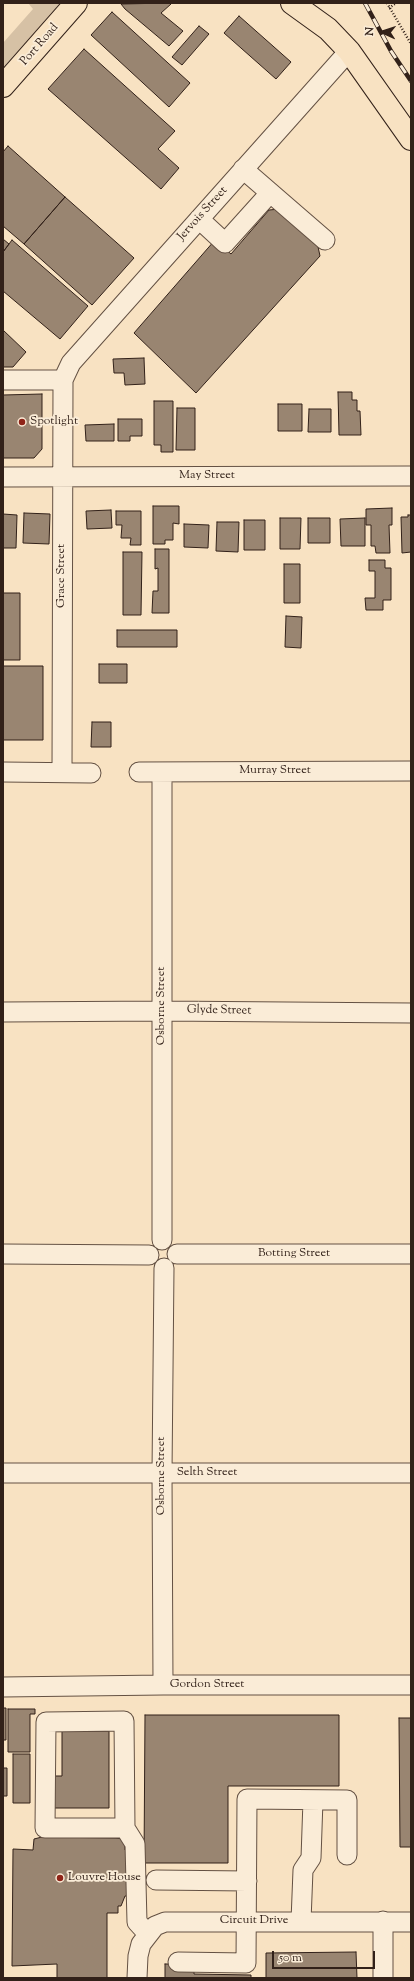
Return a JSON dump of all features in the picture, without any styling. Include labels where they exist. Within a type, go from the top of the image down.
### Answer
[{"type":"main road","name":"Port Road","points":[[3,86],[76,3]]},
{"type":"main road","points":[[292,3],[328,29],[349,51],[411,139]]},
{"type":"street","name":"Jervois Street","points":[[63,380],[70,362],[349,51]]},
{"type":"street","points":[[243,169],[325,240]]},
{"type":"street","points":[[199,219],[225,243],[270,193]]},
{"type":"street","points":[[3,380],[63,380]]},
{"type":"street","name":"Grace Street","points":[[62,772],[63,380]]},
{"type":"street","name":"May Street","points":[[3,477],[411,476]]},
{"type":"street","name":"Murray Street","points":[[140,772],[411,771]]},
{"type":"street","points":[[3,772],[91,773]]},
{"type":"street","name":"Osborne Street","points":[[162,772],[162,1240]]},
{"type":"street","name":"Glyde Street","points":[[3,1012],[162,1011],[411,1013]]},
{"type":"street","points":[[162,1240],[170,1242],[175,1247],[177,1254],[175,1260],[170,1266],[164,1268],[151,1262],[149,1255],[150,1248],[155,1242],[162,1240]]},
{"type":"street","points":[[3,1254],[149,1255]]},
{"type":"street","name":"Botting Street","points":[[177,1254],[411,1254]]},
{"type":"street","name":"Osborne Street","points":[[163,1685],[162,1473],[164,1268]]},
{"type":"street","name":"Selth Street","points":[[3,1473],[411,1473]]},
{"type":"street","name":"Gordon Street","points":[[3,1687],[163,1685],[411,1685]]},
{"type":"street","points":[[125,1828],[45,1828],[46,1722],[124,1721],[125,1828],[135,1844],[137,1922],[148,1934]]},
{"type":"street","points":[[178,1962],[246,1963],[247,1799],[347,1800],[346,1855]]},
{"type":"street","points":[[301,1921],[303,1870],[311,1858],[313,1800]]},
{"type":"street","points":[[156,1880],[247,1881]]},
{"type":"street","points":[[383,1921],[383,1978]]},
{"type":"street","name":"Circuit Drive","points":[[137,1978],[138,1956],[141,1944],[155,1926],[165,1922],[411,1922]]},
{"type":"path","points":[[387,3],[411,44]]},
{"type":"path","points":[[389,8],[396,3]]},
{"type":"shaded area","points":[[28,3],[60,3],[3,69],[3,43],[33,9]]},
{"type":"building","points":[[121,4],[171,4],[161,13],[183,31],[169,46]]},
{"type":"building","points":[[112,12],[190,83],[169,107],[91,35]]},
{"type":"building","points":[[239,16],[291,62],[276,79],[224,33]]},
{"type":"building","points":[[199,26],[209,34],[182,65],[172,57]]},
{"type":"building","points":[[84,49],[175,131],[158,149],[179,168],[161,189],[48,89]]},
{"type":"building","points":[[8,146],[65,197],[24,244],[3,226],[3,152]]},
{"type":"building","points":[[65,197],[134,258],[92,305],[24,244]]},
{"type":"building","points":[[280,209],[317,242],[320,256],[196,393],[134,333],[215,240],[231,254],[269,210]]},
{"type":"building","points":[[3,239],[9,244],[3,252]]},
{"type":"building","points":[[12,240],[88,306],[60,339],[3,291],[3,252]]},
{"type":"building","points":[[3,330],[26,352],[13,367],[3,367]]},
{"type":"building","points":[[144,358],[145,384],[125,385],[124,373],[114,373],[113,359]]},
{"type":"building","points":[[338,392],[352,392],[352,400],[357,400],[357,411],[360,411],[361,435],[339,435]]},
{"type":"building","name":"Spotlight","points":[[42,394],[42,449],[34,458],[3,458],[3,395]]},
{"type":"building","points":[[154,401],[173,401],[173,452],[161,452],[161,445],[154,445]]},
{"type":"building","points":[[278,404],[302,404],[302,431],[278,431]]},
{"type":"building","points":[[177,408],[195,408],[195,450],[176,450]]},
{"type":"building","points":[[309,409],[331,409],[331,432],[308,432]]},
{"type":"building","points":[[118,419],[142,419],[142,436],[130,436],[130,441],[118,441]]},
{"type":"building","points":[[114,424],[114,441],[86,441],[85,425]]},
{"type":"building","points":[[153,506],[179,506],[179,524],[173,523],[173,540],[165,540],[165,544],[153,544]]},
{"type":"building","points":[[392,508],[392,525],[389,525],[390,553],[376,553],[375,546],[371,546],[371,525],[366,525],[366,509]]},
{"type":"building","points":[[111,510],[112,528],[87,529],[86,511]]},
{"type":"building","points":[[116,511],[141,511],[141,545],[130,545],[131,538],[121,538],[122,525],[116,525]]},
{"type":"building","points":[[24,513],[50,514],[49,544],[23,543]]},
{"type":"building","points":[[3,514],[17,515],[16,548],[3,548]]},
{"type":"building","points":[[408,515],[411,515],[411,552],[402,553],[401,517],[408,517]]},
{"type":"building","points":[[280,518],[301,518],[300,549],[280,549]]},
{"type":"building","points":[[308,518],[330,518],[330,543],[308,543]]},
{"type":"building","points":[[365,518],[365,546],[341,546],[340,519]]},
{"type":"building","points":[[244,520],[265,520],[265,550],[244,550]]},
{"type":"building","points":[[217,522],[239,522],[238,552],[216,551]]},
{"type":"building","points":[[184,524],[209,525],[208,548],[184,547]]},
{"type":"building","points":[[155,549],[169,549],[169,613],[152,613],[153,591],[158,591],[158,568],[155,569]]},
{"type":"building","points":[[123,552],[142,552],[141,615],[123,615]]},
{"type":"building","points":[[369,560],[385,560],[385,568],[391,568],[391,600],[383,600],[383,610],[366,610],[365,598],[375,598],[375,571],[369,571]]},
{"type":"building","points":[[284,564],[300,564],[300,603],[284,603]]},
{"type":"building","points":[[3,593],[20,593],[20,660],[3,660]]},
{"type":"building","points":[[286,616],[302,617],[301,648],[285,647]]},
{"type":"building","points":[[117,630],[177,630],[177,647],[117,647]]},
{"type":"building","points":[[99,664],[127,664],[127,683],[99,683]]},
{"type":"building","points":[[3,666],[43,666],[43,740],[3,740]]},
{"type":"building","points":[[92,722],[111,722],[111,747],[91,747]]},
{"type":"building","points":[[3,1708],[6,1708],[6,1740],[3,1740]]},
{"type":"building","points":[[8,1709],[35,1709],[35,1714],[30,1714],[30,1752],[8,1752]]},
{"type":"building","points":[[145,1715],[339,1715],[339,1786],[228,1786],[228,1863],[144,1863]]},
{"type":"building","points":[[399,1718],[411,1718],[411,1847],[400,1847]]},
{"type":"building","points":[[62,1731],[109,1731],[109,1808],[53,1808],[54,1776],[62,1776]]},
{"type":"building","points":[[13,1754],[30,1754],[30,1803],[13,1803]]},
{"type":"building","points":[[3,1768],[7,1768],[7,1796],[3,1796]]},
{"type":"building","points":[[42,1837],[125,1839],[125,1850],[127,1850],[127,1896],[125,1896],[121,1906],[118,1906],[118,1913],[107,1913],[107,1978],[57,1978],[57,1964],[12,1966],[13,1849],[33,1850],[34,1839]]},
{"type":"building","points":[[356,1952],[357,1978],[266,1978],[266,1953]]},
{"type":"building","points":[[165,1964],[194,1964],[194,1974],[251,1975],[251,1978],[165,1978]]},
{"type":"railway","points":[[365,3],[391,51],[411,81]]},
{"type":"place","name":"Spotlight","points":[[22,422]]},
{"type":"place","name":"Louvre House","points":[[60,1878]]}]
